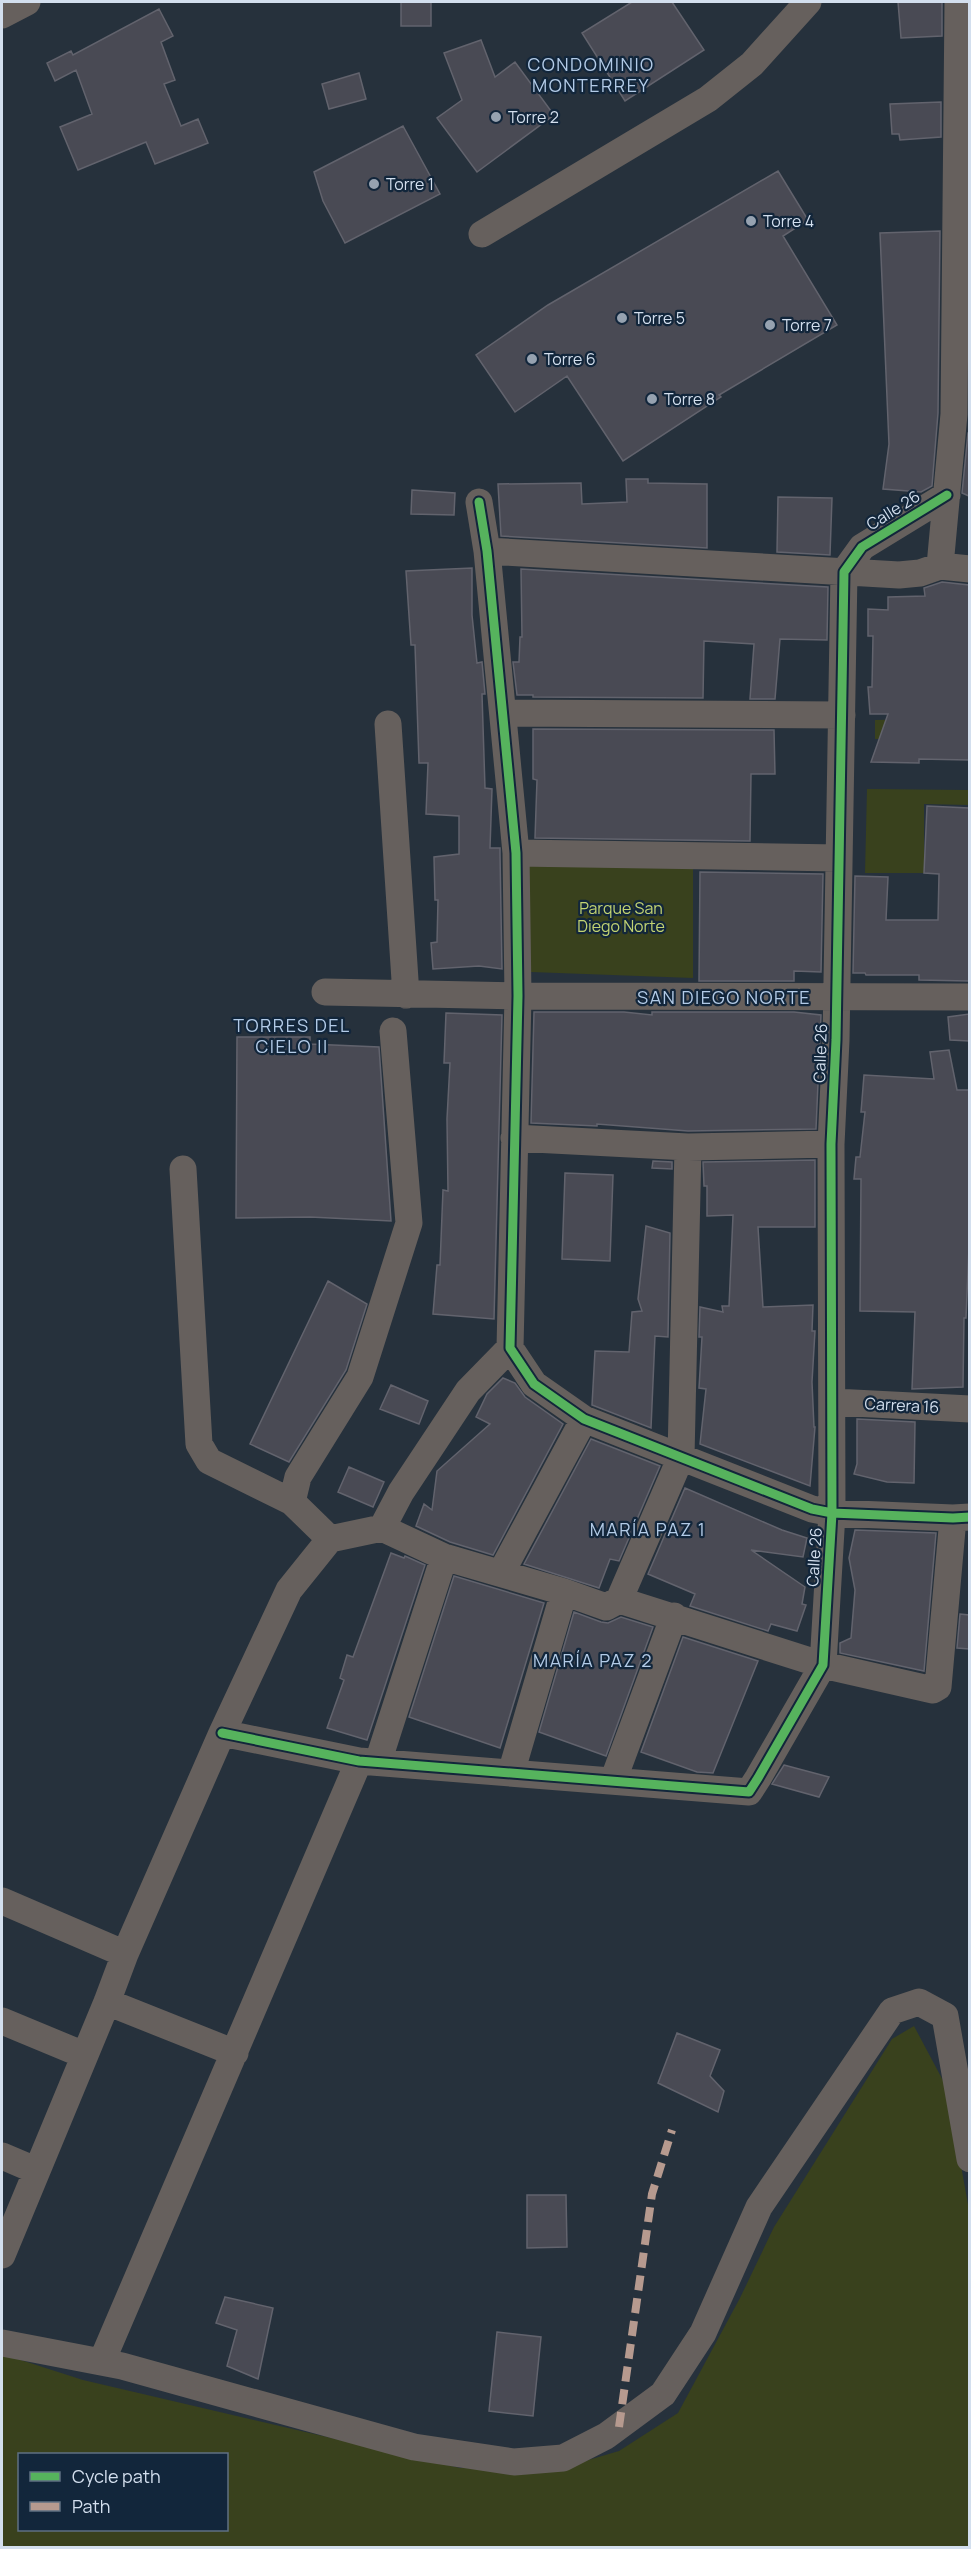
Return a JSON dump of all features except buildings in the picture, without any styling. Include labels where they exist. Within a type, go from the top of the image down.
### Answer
[{"type":"street","points":[[2,15],[27,2]]},
{"type":"street","points":[[482,234],[708,99],[752,64],[808,2]]},
{"type":"street","points":[[940,566],[947,495],[962,414],[958,2]]},
{"type":"street","name":"Calle 26","points":[[823,1665],[832,1513],[834,1402],[831,1144],[844,572],[862,547],[947,495]]},
{"type":"street","points":[[479,502],[516,853],[518,996],[510,1348],[534,1384],[584,1419],[812,1509],[832,1513],[961,1518],[938,1687],[933,1690],[823,1665],[619,1600]]},
{"type":"street","points":[[486,552],[899,574],[920,573],[940,566],[969,569]]},
{"type":"street","points":[[503,713],[842,715]]},
{"type":"street","points":[[388,724],[406,995]]},
{"type":"street","points":[[516,853],[839,858]]},
{"type":"street","points":[[325,992],[518,996],[969,997]]},
{"type":"street","points":[[292,1502],[298,1477],[360,1377],[409,1223],[393,1031]]},
{"type":"street","points":[[514,1138],[688,1147],[831,1144]]},
{"type":"street","points":[[2,2255],[35,2170],[107,2002],[124,1954],[222,1733],[289,1590],[330,1539],[382,1528],[444,1557],[564,1592],[606,1607],[619,1600],[681,1457],[688,1147]]},
{"type":"street","points":[[183,1169],[200,1444],[209,1461],[292,1502],[330,1539]]},
{"type":"street","points":[[382,1528],[401,1492],[468,1391],[510,1348]]},
{"type":"street","name":"Carrera 16","points":[[834,1402],[969,1409]]},
{"type":"street","points":[[501,1573],[584,1419]]},
{"type":"street","points":[[102,2361],[235,2053],[368,1762],[444,1557]]},
{"type":"street","points":[[511,1773],[564,1592]]},
{"type":"street","points":[[613,1781],[674,1616]]},
{"type":"street","points":[[222,1733],[368,1762],[749,1792],[823,1665]]},
{"type":"street","points":[[2,1901],[124,1954]]},
{"type":"street","points":[[107,2002],[235,2053]]},
{"type":"street","points":[[2,2343],[102,2361],[414,2447],[514,2462],[563,2458],[606,2436],[663,2394],[703,2333],[759,2207],[892,2011],[919,2002],[945,2016],[969,2159]]},
{"type":"street","points":[[2,2020],[84,2055]]},
{"type":"street","points":[[2,2156],[35,2170]]},
{"type":"green space","points":[[924,719],[924,738],[875,739],[875,720]]},
{"type":"green space","points":[[867,789],[969,790],[969,805],[924,804],[924,873],[865,873]]},
{"type":"green space","name":"Parque San Diego Norte","points":[[520,857],[693,859],[693,978],[531,972]]},
{"type":"green space","points":[[914,2026],[947,2088],[969,2210],[969,2547],[2,2547],[2,2354],[83,2380],[460,2468],[558,2469],[619,2451],[678,2413],[740,2298],[774,2227],[892,2039]]},
{"type":"marked path","points":[[619,2427],[652,2194],[672,2130]]},
{"type":"cycle path","points":[[222,1733],[359,1761],[749,1792],[758,1778],[823,1665],[832,1513],[831,1144],[836,1040],[844,572],[862,547],[947,495]]},
{"type":"cycle path","points":[[479,502],[487,551],[516,853],[518,996],[510,1348],[534,1384],[584,1419],[812,1509],[832,1513],[970,1517]]},
{"type":"place","name":"Torre 2","points":[[496,117]]},
{"type":"place","name":"Torre 1","points":[[374,184]]},
{"type":"place","name":"Torre 4","points":[[751,221]]},
{"type":"place","name":"Torre 5","points":[[622,318]]},
{"type":"place","name":"Torre 7","points":[[770,325]]},
{"type":"place","name":"Torre 6","points":[[532,359]]},
{"type":"place","name":"Torre 8","points":[[652,399]]},
{"type":"district","name":"CONDOMINIO MONTERREY","points":[[591,74]]},
{"type":"district","name":"SAN DIEGO NORTE","points":[[724,997]]},
{"type":"district","name":"TORRES DEL CIELO II","points":[[292,1035]]},
{"type":"district","name":"MARÍA PAZ 1","points":[[648,1529]]},
{"type":"district","name":"MARÍA PAZ 2","points":[[593,1660]]}]
